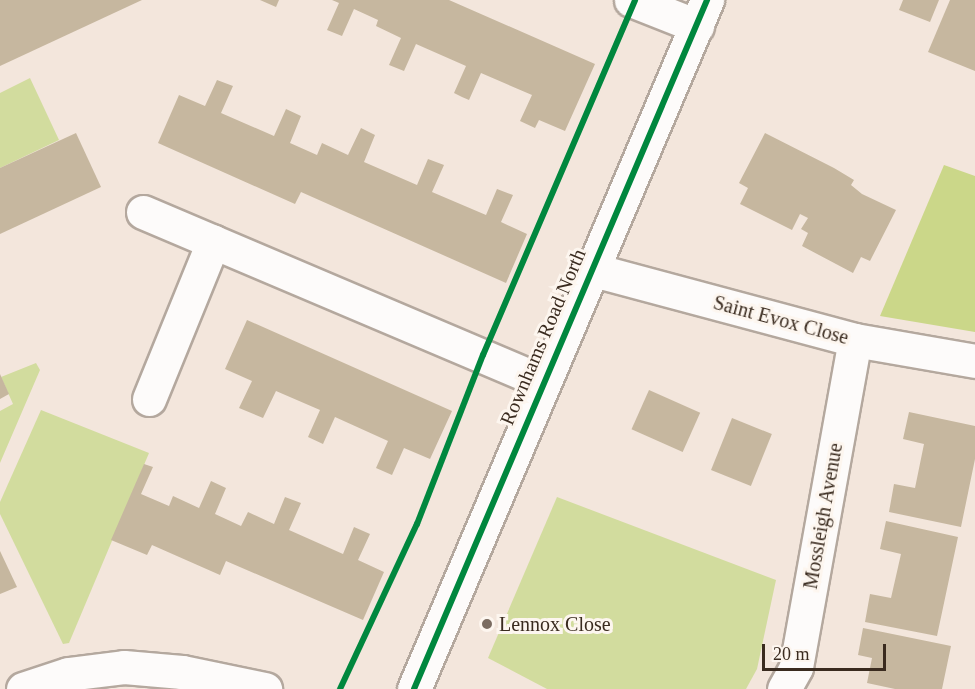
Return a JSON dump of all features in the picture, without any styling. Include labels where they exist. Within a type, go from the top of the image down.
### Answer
[{"type":"street","points":[[631,0],[702,13]]},
{"type":"street","name":"Rownhams Road North","points":[[414,689],[542,381],[702,13]]},
{"type":"street","points":[[143,212],[542,381]]},
{"type":"street","points":[[149,399],[213,242]]},
{"type":"street","name":"Saint Evox Close","points":[[590,269],[855,340],[975,361]]},
{"type":"street","name":"Mossleigh Avenue","points":[[784,689],[796,667],[855,340]]},
{"type":"street","points":[[23,689],[68,674],[124,667],[182,672],[266,689]]},
{"type":"green space","points":[[30,78],[59,140],[0,168],[0,93]]},
{"type":"green space","points":[[944,165],[975,176],[975,332],[880,316]]},
{"type":"green space","points":[[36,363],[40,370],[0,463],[0,411],[13,404],[1,377]]},
{"type":"green space","points":[[41,410],[149,453],[69,643],[63,644],[0,514],[0,502]]},
{"type":"green space","points":[[557,497],[776,580],[757,669],[746,689],[547,689],[488,658]]},
{"type":"building","points":[[0,0],[142,0],[0,66]]},
{"type":"building","points":[[260,0],[279,0],[276,7]]},
{"type":"building","points":[[332,0],[449,0],[595,64],[565,131],[539,120],[535,128],[520,121],[532,95],[481,73],[469,100],[462,97],[454,93],[466,66],[416,44],[404,71],[389,65],[401,38],[376,26],[378,20],[354,9],[342,36],[327,30],[339,3]]},
{"type":"building","points":[[903,0],[939,0],[930,22],[899,10]]},
{"type":"building","points":[[950,0],[975,0],[975,71],[928,52]]},
{"type":"building","points":[[217,80],[233,86],[221,113],[274,136],[286,109],[301,116],[290,143],[317,155],[322,143],[348,155],[361,128],[375,135],[364,162],[417,185],[428,159],[444,165],[432,192],[486,215],[497,189],[513,195],[501,222],[527,234],[506,283],[301,192],[295,204],[158,143],[179,95],[205,106]]},
{"type":"building","points":[[76,133],[101,187],[0,234],[0,168]]},
{"type":"building","points":[[765,133],[834,168],[854,180],[851,185],[862,194],[896,210],[870,261],[861,257],[853,273],[802,246],[808,233],[801,229],[808,218],[800,214],[792,230],[740,204],[748,188],[739,183]]},
{"type":"building","points":[[247,320],[452,411],[430,459],[404,448],[392,475],[376,468],[388,441],[335,417],[323,444],[308,437],[320,410],[276,391],[263,418],[239,408],[252,381],[225,369]]},
{"type":"building","points":[[0,374],[9,394],[0,399]]},
{"type":"building","points":[[649,390],[700,413],[683,452],[632,429]]},
{"type":"building","points":[[909,412],[975,426],[975,459],[961,527],[889,512],[894,484],[915,488],[924,444],[903,439]]},
{"type":"building","points":[[732,418],[772,434],[751,486],[711,470]]},
{"type":"building","points":[[144,464],[153,467],[141,494],[169,506],[173,496],[199,508],[211,481],[226,488],[215,514],[241,526],[248,512],[274,524],[285,497],[301,503],[289,530],[343,554],[354,527],[370,534],[358,560],[384,572],[363,620],[226,561],[220,575],[152,545],[147,555],[111,540]]},
{"type":"building","points":[[886,521],[958,537],[937,636],[865,622],[870,594],[891,598],[901,554],[880,549]]},
{"type":"building","points":[[0,551],[17,587],[0,594]]},
{"type":"building","points":[[863,628],[951,646],[942,689],[895,689],[867,683],[872,658],[858,655]]},
{"type":"cycle path","points":[[340,689],[417,524],[483,355],[635,0]]},
{"type":"cycle path","points":[[414,689],[707,0]]},
{"type":"place","name":"Lennox Close","points":[[487,624]]}]
